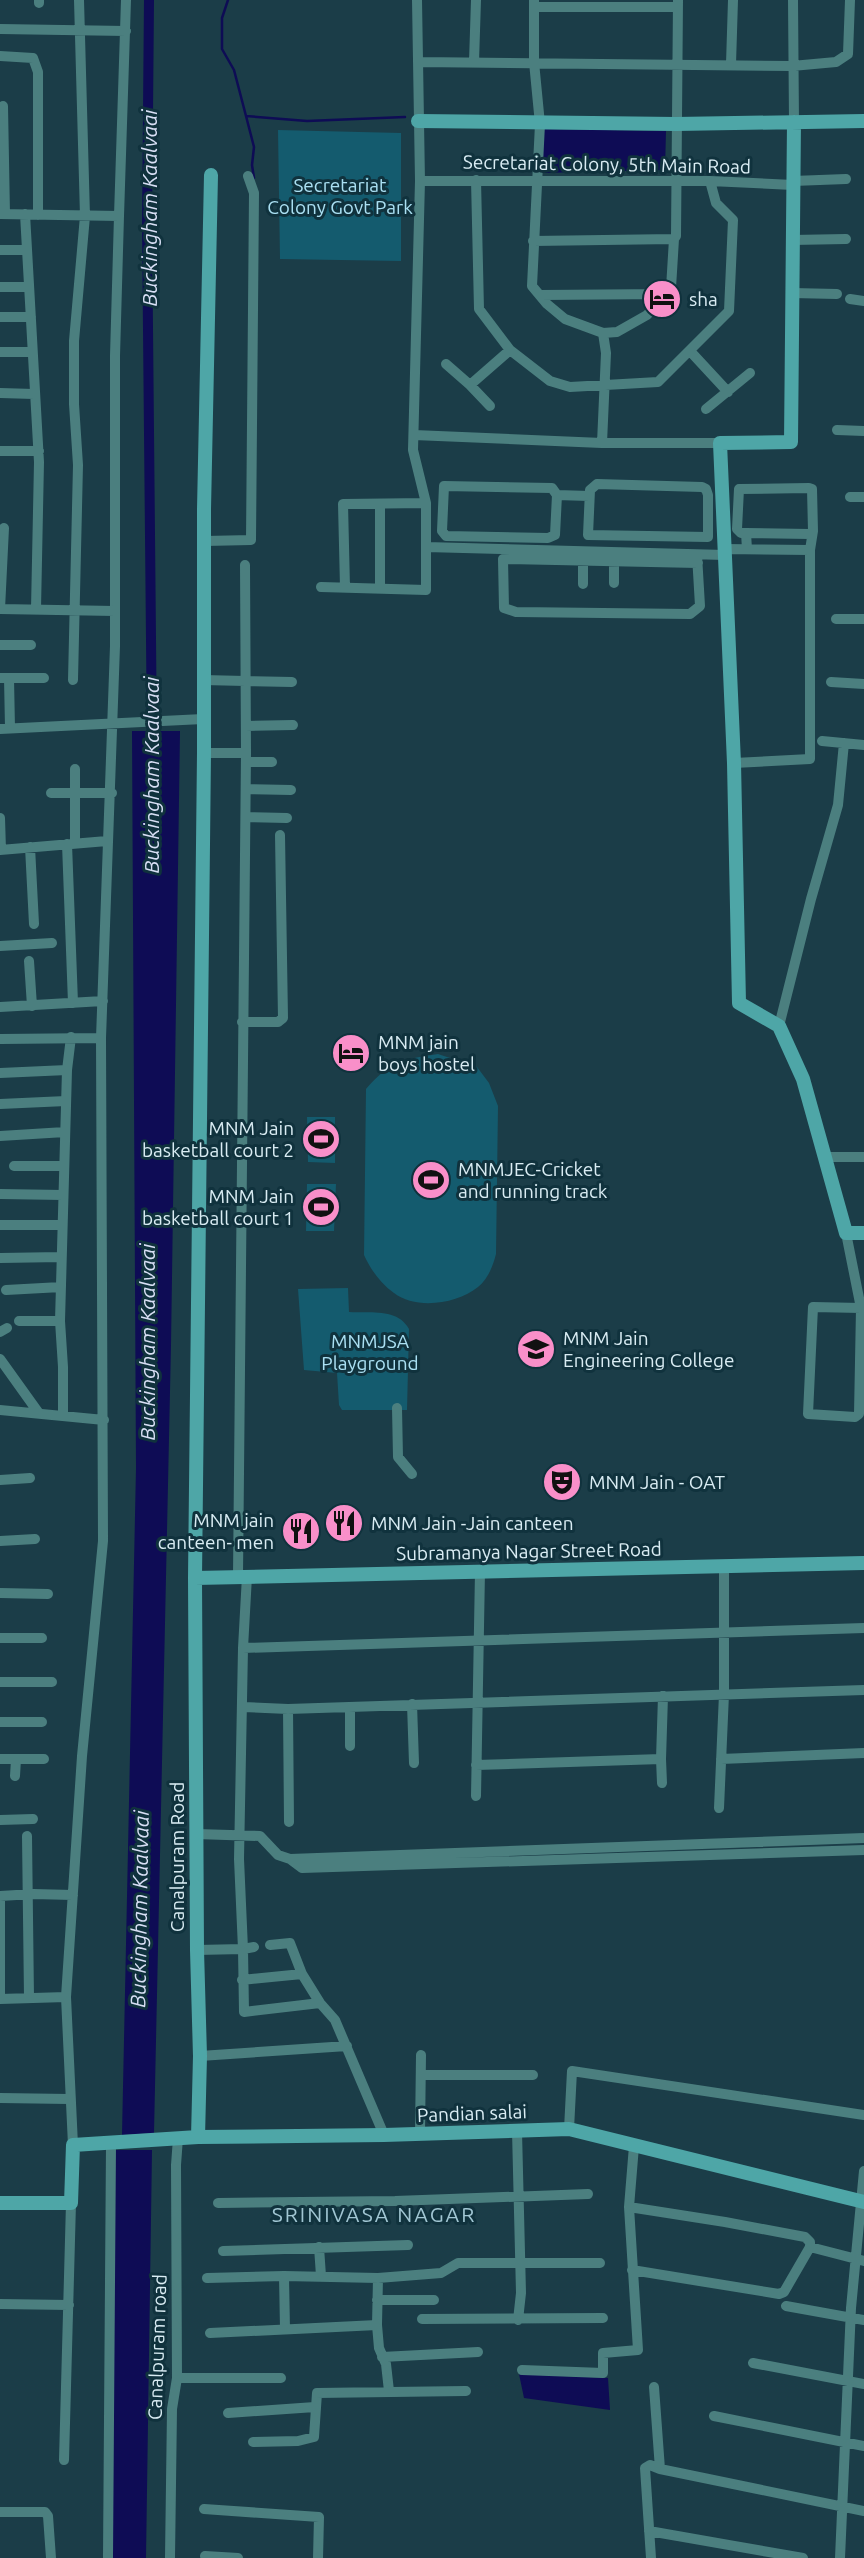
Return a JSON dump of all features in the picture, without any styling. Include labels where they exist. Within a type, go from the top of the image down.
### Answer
[{"type":"street","points":[[73,680],[78,465],[74,341],[85,216],[79,0]]},
{"type":"street","points":[[64,2460],[73,2145],[66,1997],[82,1756],[102,1552],[102,1038],[113,724],[115,356],[126,0]]},
{"type":"street","points":[[321,587],[426,590],[426,503],[413,450],[420,181],[417,0]]},
{"type":"street","points":[[474,62],[476,0]]},
{"type":"street","points":[[731,64],[733,0]]},
{"type":"street","points":[[414,435],[602,443],[791,442],[793,0]]},
{"type":"street","points":[[419,62],[792,66],[836,62],[848,54],[850,0]]},
{"type":"street","points":[[678,3],[676,236],[671,288],[647,315],[617,332],[603,333],[565,319],[532,286],[540,124],[534,62],[534,4],[678,3]]},
{"type":"street","points":[[0,29],[126,30]]},
{"type":"street","points":[[0,56],[33,58],[38,72],[38,215]]},
{"type":"street","points":[[3,106],[3,214],[119,216]]},
{"type":"street","points":[[418,121],[540,124],[864,121]]},
{"type":"street","name":"Canalpuram Road","points":[[198,2137],[200,2056],[195,1578],[206,308],[211,175]]},
{"type":"street","points":[[205,541],[251,540],[254,193],[247,176]]},
{"type":"street","points":[[476,180],[479,309],[510,350],[550,381],[570,387],[658,382],[729,311],[733,220],[716,203],[710,181]]},
{"type":"street","name":"Secretariat Colony, 5th Main Road","points":[[420,181],[793,183],[846,180]]},
{"type":"street","points":[[24,215],[38,451],[36,609]]},
{"type":"street","points":[[533,241],[674,239]]},
{"type":"street","points":[[792,240],[846,239]]},
{"type":"street","points":[[0,250],[26,250]]},
{"type":"street","points":[[0,287],[29,287]]},
{"type":"street","points":[[792,293],[837,294]]},
{"type":"street","points":[[540,295],[665,294]]},
{"type":"street","points":[[850,299],[864,301]]},
{"type":"street","points":[[0,317],[31,317]]},
{"type":"street","points":[[602,443],[607,354],[603,333]]},
{"type":"street","points":[[470,385],[510,350]]},
{"type":"street","points":[[690,351],[728,392]]},
{"type":"street","points":[[0,352],[32,352]]},
{"type":"street","points":[[446,364],[490,406]]},
{"type":"street","points":[[706,410],[750,373]]},
{"type":"street","points":[[0,393],[34,394]]},
{"type":"street","points":[[837,430],[864,431]]},
{"type":"street","points":[[720,443],[734,763],[739,1003],[779,1026],[803,1079],[846,1233],[860,1308],[859,1414],[855,1417],[811,1415],[807,1411],[813,1307],[860,1308]]},
{"type":"street","points":[[0,451],[38,451]]},
{"type":"street","points":[[503,554],[504,608],[516,612],[690,614],[699,606],[701,558],[708,537],[706,489],[597,484],[592,486],[583,583]]},
{"type":"street","points":[[446,536],[548,538],[555,535],[557,495],[552,488],[444,486],[442,531],[446,536],[446,548]]},
{"type":"street","points":[[734,763],[810,759],[810,534],[813,531],[811,489],[739,489],[737,529],[741,533],[810,534]]},
{"type":"street","points":[[557,495],[589,496]]},
{"type":"street","points":[[850,497],[864,496]]},
{"type":"street","points":[[345,587],[343,504],[426,503]]},
{"type":"street","points":[[380,504],[380,588]]},
{"type":"street","points":[[4,528],[0,609],[114,611]]},
{"type":"street","points":[[746,533],[747,549]]},
{"type":"street","points":[[588,535],[708,537]]},
{"type":"street","points":[[548,538],[548,551]]},
{"type":"street","points":[[426,547],[503,554],[585,555]]},
{"type":"street","points":[[503,554],[548,551],[614,557],[701,558],[747,549],[810,550]]},
{"type":"street","points":[[614,557],[614,583]]},
{"type":"street","points":[[245,565],[246,817],[242,1022],[243,1707],[239,1859],[248,1948],[242,1980],[244,2012],[320,2003]]},
{"type":"street","points":[[836,619],[864,619]]},
{"type":"street","points":[[0,645],[31,645]]},
{"type":"street","points":[[44,678],[5,678],[5,729],[203,719]]},
{"type":"street","points":[[203,680],[292,682]]},
{"type":"street","points":[[831,682],[864,684]]},
{"type":"street","points":[[246,726],[293,725]]},
{"type":"street","points":[[822,741],[864,745]]},
{"type":"street","points":[[779,1026],[838,805],[844,743]]},
{"type":"street","points":[[204,753],[272,762]]},
{"type":"street","points":[[74,1003],[71,844],[75,769]]},
{"type":"street","points":[[246,789],[291,790]]},
{"type":"street","points":[[51,793],[111,793]]},
{"type":"street","points":[[246,817],[287,818]]},
{"type":"street","points":[[0,818],[1,850],[107,841]]},
{"type":"street","points":[[242,1022],[278,1021],[283,1018],[280,835]]},
{"type":"street","points":[[30,847],[34,924]]},
{"type":"street","points":[[0,946],[52,943]]},
{"type":"street","points":[[29,961],[32,1006]]},
{"type":"street","points":[[0,1007],[103,1001]]},
{"type":"street","points":[[63,1415],[61,1257],[67,1070],[72,1037]]},
{"type":"street","points":[[0,1038],[102,1038]]},
{"type":"street","points":[[0,1073],[67,1070]]},
{"type":"street","points":[[0,1104],[66,1101]]},
{"type":"street","points":[[0,1136],[65,1132]]},
{"type":"street","points":[[824,1157],[864,1157]]},
{"type":"street","points":[[14,1166],[64,1166]]},
{"type":"street","points":[[0,1194],[64,1195]]},
{"type":"street","points":[[0,1225],[62,1225]]},
{"type":"street","points":[[846,1233],[864,1233]]},
{"type":"street","points":[[0,1258],[61,1257]]},
{"type":"street","points":[[6,1290],[61,1287]]},
{"type":"street","points":[[19,1321],[60,1321]]},
{"type":"street","points":[[0,1359],[38,1412]]},
{"type":"street","points":[[397,1408],[398,1457],[412,1474]]},
{"type":"street","points":[[0,1410],[104,1420]]},
{"type":"street","points":[[0,1480],[30,1478]]},
{"type":"street","points":[[0,1541],[35,1539]]},
{"type":"street","name":"Subramanya Nagar Street Road","points":[[195,1578],[864,1563]]},
{"type":"street","points":[[719,1808],[724,1694],[724,1566]]},
{"type":"street","points":[[476,1797],[480,1572]]},
{"type":"street","points":[[0,1593],[48,1594]]},
{"type":"street","points":[[243,1648],[864,1628]]},
{"type":"street","points":[[0,1638],[42,1638]]},
{"type":"street","points":[[0,1682],[51,1682]]},
{"type":"street","points":[[243,1707],[288,1709],[864,1690]]},
{"type":"street","points":[[662,1783],[663,1696]]},
{"type":"street","points":[[412,1704],[414,1763]]},
{"type":"street","points":[[350,1707],[351,1746]]},
{"type":"street","points":[[288,1709],[289,1822]]},
{"type":"street","points":[[0,1723],[42,1722]]},
{"type":"street","points":[[721,1759],[864,1753]]},
{"type":"street","points":[[0,1759],[44,1759]]},
{"type":"street","points":[[15,1776],[16,1759]]},
{"type":"street","points":[[475,1765],[661,1759]]},
{"type":"street","points":[[0,1820],[33,1819]]},
{"type":"street","points":[[196,1834],[260,1836],[278,1855],[290,1859],[302,1868],[864,1850]]},
{"type":"street","points":[[27,1836],[29,1998]]},
{"type":"street","points":[[290,1859],[864,1838]]},
{"type":"street","points":[[66,1997],[0,1999],[0,1896],[73,1895]]},
{"type":"street","points":[[270,1945],[290,1943],[302,1974],[320,2003],[335,2020],[384,2135]]},
{"type":"street","points":[[197,1951],[248,1948]]},
{"type":"street","points":[[242,1980],[302,1974]]},
{"type":"street","points":[[200,2056],[347,2046]]},
{"type":"street","points":[[420,2133],[421,2055]]},
{"type":"street","points":[[569,2129],[572,2071],[864,2115]]},
{"type":"street","points":[[421,2075],[533,2075]]},
{"type":"street","points":[[0,2098],[69,2099]]},
{"type":"street","name":"Pandian salai","points":[[73,2145],[198,2137],[569,2129],[862,2202]]},
{"type":"street","points":[[517,2131],[521,2294],[518,2320]]},
{"type":"street","name":"Canalpuram road","points":[[170,2558],[172,2409],[177,2378],[178,2138]]},
{"type":"street","points":[[108,2558],[111,2144]]},
{"type":"street","points":[[522,2370],[604,2373],[603,2353],[638,2350],[629,2207],[634,2146]]},
{"type":"street","points":[[840,2558],[850,2318],[860,2260],[864,2171]]},
{"type":"street","points":[[218,2203],[395,2201],[588,2194]]},
{"type":"street","points":[[0,2203],[71,2203]]},
{"type":"street","points":[[629,2207],[805,2237],[810,2242],[810,2247],[784,2292],[779,2294],[632,2270]]},
{"type":"street","points":[[223,2251],[408,2245]]},
{"type":"street","points":[[319,2247],[321,2276]]},
{"type":"street","points":[[810,2247],[860,2260]]},
{"type":"street","points":[[207,2278],[378,2277],[441,2273],[458,2263],[600,2263]]},
{"type":"street","points":[[284,2276],[285,2329]]},
{"type":"street","points":[[378,2277],[379,2348],[386,2364],[389,2391]]},
{"type":"street","points":[[377,2300],[434,2300]]},
{"type":"street","points":[[0,2304],[69,2305]]},
{"type":"street","points":[[786,2306],[864,2320]]},
{"type":"street","points":[[422,2319],[603,2318]]},
{"type":"street","points":[[210,2333],[377,2325]]},
{"type":"street","points":[[382,2357],[478,2352]]},
{"type":"street","points":[[753,2363],[864,2384]]},
{"type":"street","points":[[177,2378],[281,2378]]},
{"type":"street","points":[[654,2387],[660,2469]]},
{"type":"street","points":[[253,2442],[298,2441],[314,2437],[317,2393],[466,2391]]},
{"type":"street","points":[[228,2413],[315,2407]]},
{"type":"street","points":[[714,2416],[864,2446]]},
{"type":"street","points":[[651,2558],[646,2468],[650,2465],[864,2511]]},
{"type":"street","points":[[204,2509],[319,2517],[318,2558]]},
{"type":"street","points":[[0,2512],[45,2512],[48,2516],[51,2558]]},
{"type":"street","points":[[649,2531],[803,2558]]},
{"type":"street","points":[[205,2556],[237,2558]]},
{"type":"green space","name":"Secretariat Colony Govt Park","points":[[278,130],[401,133],[401,261],[280,259]]},
{"type":"green space","name":"MNMJEC-Cricket and running track","points":[[438,1054],[477,1067],[489,1083],[498,1106],[496,1254],[490,1272],[478,1287],[448,1301],[425,1303],[413,1302],[389,1289],[376,1276],[364,1255],[366,1089],[382,1073],[398,1063]]},
{"type":"green space","name":"MNM Jain basketball court 2","points":[[307,1117],[335,1117],[335,1163],[308,1162]]},
{"type":"green space","name":"MNM Jain basketball court 1","points":[[307,1184],[336,1184],[334,1231],[306,1231]]},
{"type":"green space","name":"MNMJSA Playground","points":[[348,1288],[349,1312],[391,1315],[404,1322],[409,1329],[407,1410],[342,1410],[339,1405],[337,1373],[304,1370],[298,1289]]},
{"type":"water","points":[[543,129],[666,131],[665,170],[541,173]]},
{"type":"water","points":[[132,731],[180,731],[171,1345],[154,2133],[122,2135],[136,1468]]},
{"type":"water","points":[[113,2150],[152,2150],[146,2558],[109,2558]]},
{"type":"water","points":[[519,2374],[608,2378],[610,2410],[524,2398]]},
{"type":"waterway","name":"Buckingham Kaalvaai","points":[[149,0],[147,225],[152,742]]},
{"type":"waterway","points":[[228,0],[222,18],[222,49],[234,70],[246,116],[307,121],[405,117]]},
{"type":"waterway","points":[[246,116],[254,147],[254,178]]},
{"type":"place","name":"sha","points":[[662,299]]},
{"type":"place","name":"MNM jain boys hostel","points":[[351,1053]]},
{"type":"place","name":"MNM Jain basketball court 2","points":[[321,1139]]},
{"type":"place","name":"MNMJEC-Cricket and running track","points":[[431,1180]]},
{"type":"place","name":"MNM Jain basketball court 1","points":[[321,1207]]},
{"type":"place","name":"MNM Jain Engineering College","points":[[536,1349]]},
{"type":"place","name":"MNM Jain - OAT","points":[[562,1482]]},
{"type":"place","name":"MNM Jain -Jain canteen","points":[[344,1523]]},
{"type":"place","name":"MNM jain canteen- men","points":[[301,1531]]},
{"type":"district","name":"SRINIVASA NAGAR","points":[[374,2215]]}]
